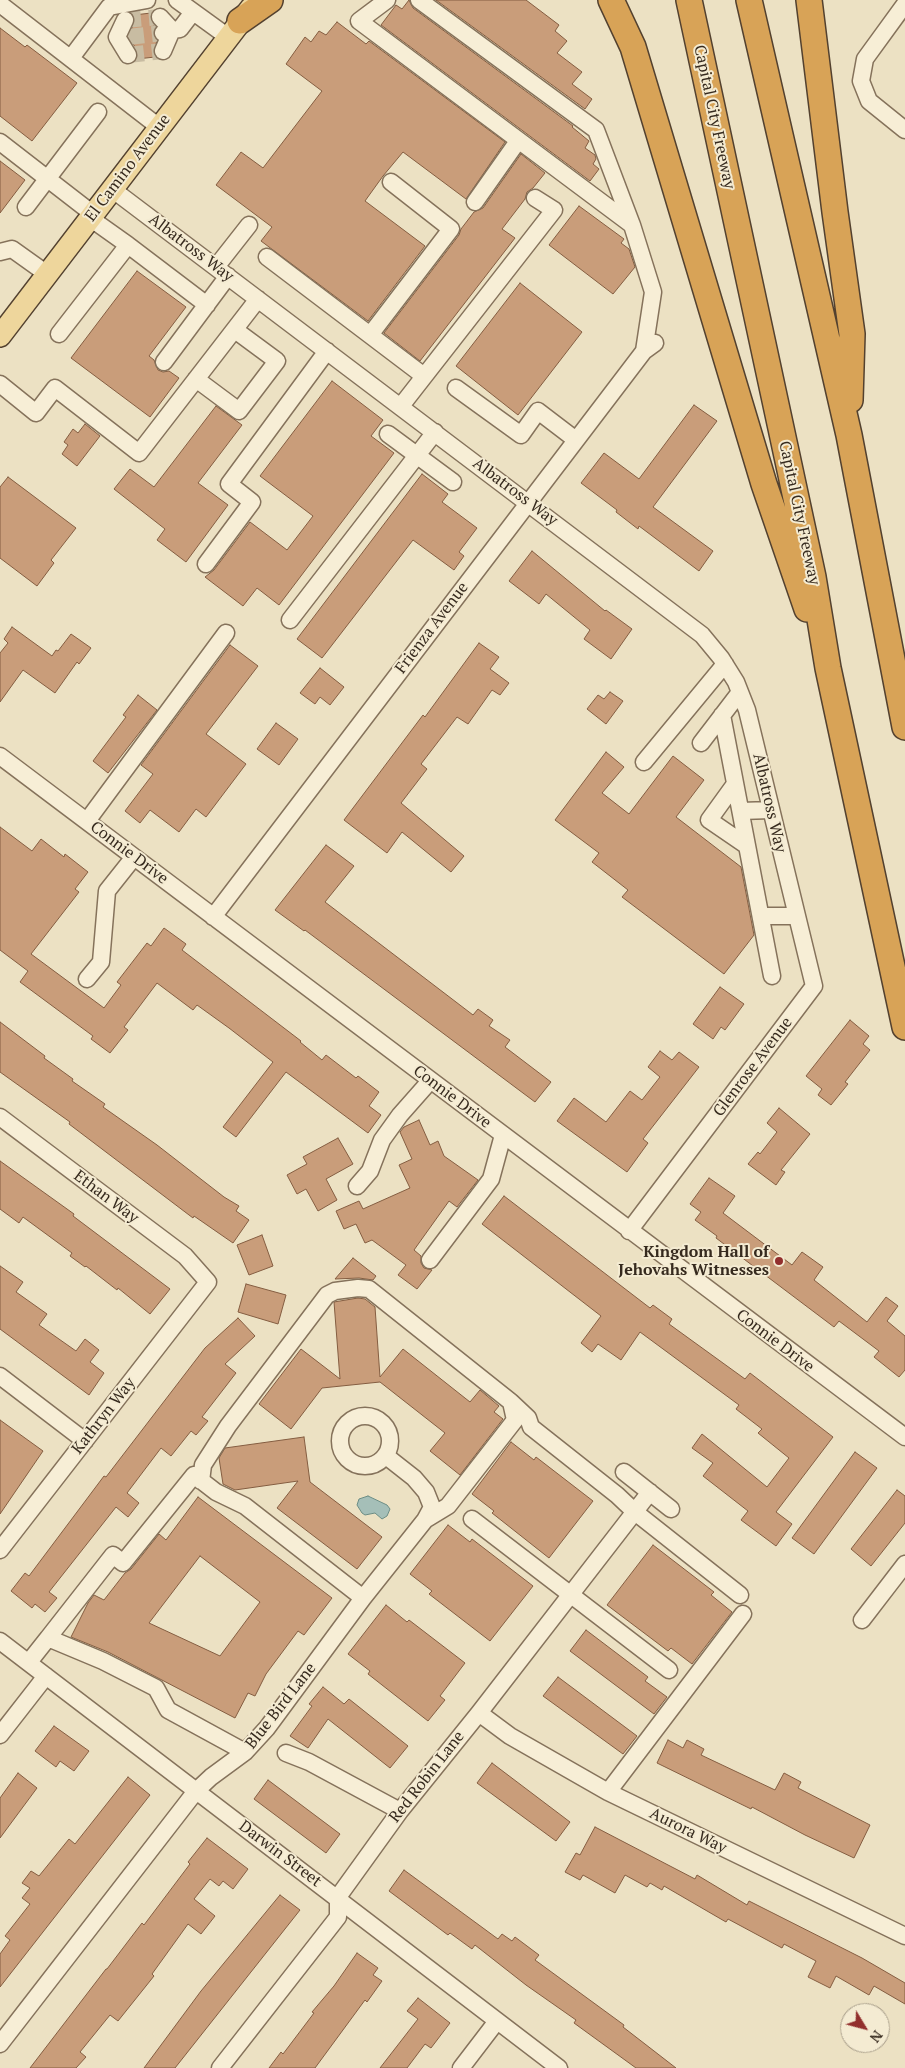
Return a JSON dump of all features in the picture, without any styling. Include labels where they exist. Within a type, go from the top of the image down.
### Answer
[{"type":"highway","points":[[234,29],[270,0]]},
{"type":"highway","points":[[611,0],[633,47],[764,484],[796,582],[828,668]]},
{"type":"highway","name":"Capital City Freeway","points":[[689,0],[811,568],[828,668],[905,1027]]},
{"type":"highway","points":[[749,0],[849,435],[905,726]]},
{"type":"highway","points":[[809,0],[852,334],[849,435]]},
{"type":"main road","name":"El Camino Avenue","points":[[0,336],[258,0]]},
{"type":"street","points":[[71,58],[109,7],[147,0]]},
{"type":"street","points":[[177,0],[193,12],[234,29]]},
{"type":"street","points":[[387,0],[359,21],[632,225]]},
{"type":"street","points":[[419,0],[596,130],[632,225]]},
{"type":"street","points":[[0,4],[160,127]]},
{"type":"street","points":[[905,4],[865,59],[861,81],[869,101],[905,130]]},
{"type":"street","points":[[167,32],[180,29],[193,12]]},
{"type":"street","points":[[160,16],[167,32],[163,51]]},
{"type":"street","points":[[125,20],[122,37],[128,55]]},
{"type":"street","points":[[99,22],[122,37]]},
{"type":"street","points":[[26,206],[98,112]]},
{"type":"street","points":[[475,202],[518,141]]},
{"type":"street","points":[[0,142],[128,245],[207,305]]},
{"type":"street","points":[[370,335],[451,229],[391,182]]},
{"type":"street","name":"Albatross Way","points":[[112,189],[702,635],[725,664],[747,710],[789,884]]},
{"type":"street","points":[[401,406],[554,210],[535,198]]},
{"type":"street","points":[[164,362],[207,305],[222,272],[249,225]]},
{"type":"street","name":"Frienza Avenue","points":[[213,917],[528,502],[649,347],[653,292],[632,225]]},
{"type":"street","points":[[59,334],[128,245]]},
{"type":"street","points":[[0,252],[12,249],[47,274]]},
{"type":"street","points":[[267,257],[424,376]]},
{"type":"street","points":[[0,384],[36,413],[55,388],[139,453],[258,299]]},
{"type":"street","points":[[196,379],[239,411],[278,361],[235,330]]},
{"type":"street","points":[[206,564],[252,502],[229,484],[327,351]]},
{"type":"street","points":[[456,388],[520,435],[538,411],[576,440]]},
{"type":"street","points":[[290,620],[435,432]]},
{"type":"street","points":[[388,434],[452,482]]},
{"type":"street","points":[[86,821],[226,633]]},
{"type":"street","points":[[644,762],[725,664]]},
{"type":"street","points":[[701,743],[740,692]]},
{"type":"street","points":[[722,715],[772,976]]},
{"type":"street","name":"Connie Drive","points":[[0,756],[905,1437]]},
{"type":"street","points":[[735,784],[709,820],[747,846]]},
{"type":"street","points":[[740,811],[771,810]]},
{"type":"street","points":[[87,979],[101,962],[107,891],[134,857]]},
{"type":"street","name":"Glenrose Avenue","points":[[629,1231],[814,986],[789,884]]},
{"type":"street","points":[[761,916],[796,916]]},
{"type":"street","points":[[357,1186],[370,1171],[382,1140],[400,1115],[430,1081]]},
{"type":"street","name":"Ethan Way","points":[[0,1116],[184,1256],[208,1282]]},
{"type":"street","points":[[430,1260],[491,1179],[502,1135]]},
{"type":"street","name":"Kathryn Way","points":[[0,1550],[208,1282]]},
{"type":"street","points":[[201,1481],[203,1465],[228,1426],[327,1295],[335,1291],[358,1288],[369,1289],[511,1402],[528,1418],[531,1427],[740,1595]]},
{"type":"street","points":[[0,1376],[85,1441]]},
{"type":"street","points":[[425,1520],[448,1506],[515,1420],[511,1402]]},
{"type":"street","points":[[386,1456],[414,1478],[426,1492],[432,1507],[425,1520]]},
{"type":"street","points":[[624,1472],[670,1509]]},
{"type":"street","points":[[29,1662],[113,1555],[123,1562],[194,1475],[216,1492],[245,1506],[363,1598]]},
{"type":"street","name":"Red Robin Lane","points":[[220,2068],[338,1917],[338,1897],[400,1811],[479,1713],[650,1492]]},
{"type":"street","points":[[472,1519],[669,1670]]},
{"type":"street","name":"Blue Bird Lane","points":[[0,2044],[196,1791],[211,1777],[245,1752],[266,1728],[363,1598],[425,1520]]},
{"type":"street","points":[[862,1620],[905,1564]]},
{"type":"street","points":[[608,1792],[743,1614]]},
{"type":"street","points":[[48,1638],[103,1661],[156,1688],[168,1710],[245,1752]]},
{"type":"street","name":"Darwin Street","points":[[0,1641],[338,1897],[559,2068]]},
{"type":"street","points":[[0,1735],[46,1676]]},
{"type":"street","name":"Aurora Way","points":[[479,1713],[510,1736],[608,1792],[905,1936]]},
{"type":"street","points":[[286,1753],[309,1762],[400,1811]]},
{"type":"street","points":[[461,2068],[497,2021]]},
{"type":"water","points":[[368,1496],[387,1505],[390,1509],[387,1516],[382,1519],[375,1513],[365,1515],[362,1513],[357,1505],[359,1499]]},
{"type":"building","points":[[409,0],[413,8],[573,126],[589,141],[585,148],[595,155],[596,159],[593,164],[599,169],[590,181],[381,25],[396,5],[402,9]]},
{"type":"building","points":[[436,0],[526,0],[559,25],[555,31],[567,41],[557,53],[582,72],[572,84],[592,99],[585,109]]},
{"type":"building","points":[[151,13],[150,20],[155,27],[153,31],[157,41],[153,52],[155,57],[137,59],[137,50],[128,36],[134,24],[134,15]]},
{"type":"building","points":[[337,22],[366,44],[369,41],[505,142],[466,199],[403,152],[383,176],[365,201],[425,246],[368,321],[261,241],[272,227],[216,185],[241,152],[263,168],[322,91],[286,64],[305,37],[311,42],[319,31],[326,35]]},
{"type":"building","points":[[0,28],[25,47],[27,45],[77,83],[32,141],[0,116]]},
{"type":"building","points":[[521,154],[545,173],[533,188],[527,192],[525,199],[502,229],[515,238],[420,361],[384,333],[459,235],[461,229],[474,212],[483,208]]},
{"type":"building","points":[[0,161],[25,180],[0,213]]},
{"type":"building","points":[[579,206],[624,239],[621,243],[629,249],[635,267],[613,294],[549,245]]},
{"type":"building","points":[[137,271],[186,307],[149,356],[154,360],[158,370],[163,372],[169,371],[179,378],[150,417],[71,358]]},
{"type":"building","points":[[520,283],[582,332],[518,415],[456,366]]},
{"type":"building","points":[[332,381],[383,420],[371,436],[394,453],[279,605],[257,588],[243,606],[205,577],[214,570],[250,522],[287,550],[313,516],[260,476]]},
{"type":"building","points":[[694,405],[717,421],[653,507],[713,551],[699,571],[639,526],[638,529],[616,512],[617,510],[581,483],[604,453],[639,479]]},
{"type":"building","points":[[216,406],[242,425],[198,483],[228,505],[186,562],[157,540],[165,529],[114,489],[130,469],[154,487]]},
{"type":"building","points":[[85,424],[100,436],[77,466],[62,454],[68,445],[64,442],[73,429],[78,433]]},
{"type":"building","points":[[422,474],[448,494],[442,502],[477,528],[459,552],[464,556],[454,570],[413,540],[322,658],[297,639]]},
{"type":"building","points":[[8,477],[76,528],[51,560],[54,563],[37,586],[0,558],[0,487]]},
{"type":"building","points":[[532,551],[605,611],[632,629],[611,659],[584,639],[590,630],[546,594],[539,604],[509,581]]},
{"type":"building","points":[[12,627],[52,656],[71,634],[91,648],[79,664],[77,662],[55,693],[23,670],[0,702],[0,653],[8,643],[4,639]]},
{"type":"building","points":[[479,643],[499,657],[490,669],[509,683],[500,695],[492,690],[468,724],[457,717],[421,764],[427,769],[401,803],[464,856],[451,872],[402,832],[387,853],[344,820],[423,715],[425,717]]},
{"type":"building","points":[[230,645],[258,666],[206,734],[246,764],[206,817],[196,809],[179,832],[150,810],[140,823],[125,811],[153,774],[141,765]]},
{"type":"building","points":[[320,668],[344,687],[330,705],[320,697],[315,704],[300,693]]},
{"type":"building","points":[[610,692],[623,701],[606,724],[587,709],[598,695],[604,699]]},
{"type":"building","points":[[138,695],[157,710],[108,773],[93,761],[126,717],[123,715]]},
{"type":"building","points":[[276,723],[298,739],[279,765],[257,749]]},
{"type":"building","points":[[606,752],[624,767],[602,793],[629,814],[673,756],[704,780],[676,817],[741,867],[754,935],[724,974],[622,897],[628,890],[592,862],[599,853],[555,820]]},
{"type":"building","points":[[0,827],[32,851],[41,839],[64,857],[65,854],[88,872],[75,889],[79,892],[31,954],[104,1008],[121,985],[117,982],[147,943],[151,946],[164,928],[186,944],[182,950],[301,1041],[322,1060],[326,1055],[356,1078],[358,1076],[379,1092],[369,1106],[381,1115],[368,1133],[286,1072],[236,1137],[223,1127],[273,1062],[197,1005],[193,1010],[157,983],[124,1027],[128,1030],[110,1053],[91,1039],[93,1036],[20,982],[28,971],[0,950]]},
{"type":"building","points":[[326,845],[354,866],[325,902],[473,1015],[478,1009],[493,1020],[489,1026],[510,1040],[505,1047],[551,1082],[535,1102],[305,930],[275,910]]},
{"type":"building","points":[[720,987],[744,1004],[725,1030],[721,1027],[713,1039],[693,1024]]},
{"type":"building","points":[[850,1020],[869,1036],[863,1044],[870,1050],[845,1082],[848,1084],[831,1105],[818,1095],[822,1089],[806,1076]]},
{"type":"building","points":[[0,1022],[45,1056],[44,1058],[73,1079],[72,1081],[105,1104],[103,1107],[157,1145],[224,1197],[239,1206],[236,1211],[249,1220],[233,1243],[194,1216],[193,1218],[69,1124],[70,1122],[0,1072]]},
{"type":"building","points":[[660,1051],[672,1060],[679,1052],[699,1067],[643,1139],[648,1143],[627,1172],[557,1121],[574,1098],[606,1122],[630,1091],[642,1100],[660,1077],[648,1067]]},
{"type":"building","points":[[779,1108],[810,1134],[781,1170],[785,1172],[776,1185],[748,1164],[758,1152],[760,1154],[777,1132],[767,1123]]},
{"type":"building","points":[[419,1120],[430,1145],[438,1141],[444,1156],[478,1180],[457,1207],[449,1201],[414,1250],[421,1256],[421,1263],[424,1268],[432,1270],[417,1289],[398,1275],[406,1265],[372,1240],[365,1243],[356,1224],[344,1229],[336,1211],[359,1201],[363,1209],[410,1188],[399,1165],[412,1159],[400,1132],[404,1127]]},
{"type":"building","points":[[338,1138],[353,1164],[326,1179],[337,1200],[318,1211],[306,1189],[297,1194],[287,1175],[307,1164],[303,1157]]},
{"type":"building","points":[[0,1161],[74,1214],[73,1216],[170,1289],[150,1314],[118,1288],[117,1290],[70,1256],[72,1253],[23,1217],[19,1223],[0,1209]]},
{"type":"building","points":[[709,1178],[735,1196],[723,1213],[792,1265],[802,1252],[823,1267],[814,1280],[867,1322],[886,1297],[898,1306],[887,1321],[905,1336],[905,1370],[899,1377],[874,1357],[879,1351],[839,1321],[834,1327],[695,1220],[701,1212],[690,1204]]},
{"type":"building","points":[[504,1196],[650,1308],[653,1305],[672,1319],[669,1324],[745,1379],[750,1373],[833,1437],[776,1512],[792,1524],[776,1546],[741,1520],[748,1511],[703,1476],[713,1463],[692,1448],[702,1434],[767,1487],[789,1458],[758,1433],[762,1429],[736,1409],[739,1405],[640,1332],[621,1360],[598,1344],[592,1352],[581,1343],[601,1316],[482,1224]]},
{"type":"building","points":[[262,1235],[273,1266],[249,1275],[237,1245]]},
{"type":"building","points":[[353,1258],[376,1276],[373,1280],[359,1278],[335,1279]]},
{"type":"building","points":[[0,1266],[23,1282],[16,1292],[47,1314],[39,1325],[76,1351],[85,1339],[99,1350],[90,1362],[104,1373],[89,1395],[0,1329]]},
{"type":"building","points":[[246,1284],[286,1295],[278,1324],[238,1312]]},
{"type":"building","points":[[358,1298],[365,1299],[375,1307],[380,1377],[403,1349],[470,1402],[480,1390],[499,1406],[494,1412],[503,1419],[460,1475],[430,1451],[445,1433],[380,1382],[322,1388],[291,1429],[259,1404],[301,1349],[340,1379],[334,1302]]},
{"type":"building","points":[[238,1318],[255,1336],[225,1364],[236,1373],[202,1417],[208,1421],[196,1435],[191,1431],[171,1456],[161,1448],[127,1493],[139,1503],[128,1517],[116,1507],[49,1592],[57,1598],[45,1612],[35,1604],[32,1608],[11,1591],[25,1573],[29,1576],[104,1476],[106,1477],[205,1348]]},
{"type":"building","points":[[0,1420],[43,1451],[0,1514]]},
{"type":"building","points":[[304,1437],[310,1482],[382,1537],[357,1569],[277,1508],[298,1481],[235,1490],[223,1484],[219,1458],[225,1448]]},
{"type":"building","points":[[511,1442],[534,1460],[536,1457],[593,1501],[549,1558],[492,1513],[494,1511],[472,1494]]},
{"type":"building","points":[[855,1452],[877,1468],[814,1554],[792,1538]]},
{"type":"building","points":[[897,1490],[905,1496],[905,1523],[871,1566],[851,1549]]},
{"type":"building","points":[[198,1497],[332,1598],[304,1635],[298,1631],[266,1674],[255,1696],[248,1693],[235,1718],[108,1652],[71,1637],[94,1595],[104,1600],[159,1534],[166,1540]],"holes":[[[200,1556],[260,1602],[220,1656],[149,1623]]]},
{"type":"building","points":[[448,1525],[470,1542],[472,1539],[533,1586],[490,1641],[429,1594],[432,1591],[410,1574]]},
{"type":"building","points":[[653,1545],[714,1592],[711,1595],[732,1612],[692,1664],[671,1648],[668,1651],[607,1605]]},
{"type":"building","points":[[386,1605],[407,1622],[409,1620],[465,1663],[440,1696],[445,1700],[428,1721],[368,1674],[370,1671],[348,1654]]},
{"type":"building","points":[[586,1630],[648,1677],[645,1681],[667,1697],[654,1714],[570,1651]]},
{"type":"building","points":[[558,1677],[637,1736],[623,1754],[543,1696]]},
{"type":"building","points":[[323,1687],[344,1704],[349,1699],[408,1746],[390,1768],[328,1719],[308,1748],[290,1736],[312,1706],[309,1704]]},
{"type":"building","points":[[54,1726],[89,1751],[74,1771],[60,1761],[56,1767],[35,1751]]},
{"type":"building","points":[[668,1740],[683,1748],[687,1740],[704,1749],[701,1755],[775,1790],[784,1773],[801,1782],[798,1788],[870,1825],[854,1858],[752,1807],[751,1809],[657,1763]]},
{"type":"building","points":[[492,1763],[570,1822],[556,1841],[477,1783]]},
{"type":"building","points":[[18,1773],[37,1788],[0,1838],[0,1798]]},
{"type":"building","points":[[128,1777],[150,1795],[0,1987],[0,1954],[10,1940],[5,1936],[30,1904],[22,1898],[30,1888],[22,1883],[31,1871],[39,1876],[69,1839],[75,1844]]},
{"type":"building","points":[[268,1780],[340,1834],[326,1853],[254,1799]]},
{"type":"building","points":[[595,1827],[695,1879],[697,1875],[747,1905],[749,1901],[862,1958],[905,1983],[905,2004],[874,1986],[869,1995],[836,1976],[830,1988],[808,1977],[816,1961],[784,1944],[782,1948],[728,1919],[726,1922],[664,1886],[662,1890],[650,1883],[647,1887],[625,1875],[615,1893],[583,1875],[580,1880],[565,1872],[576,1853],[580,1855]]},
{"type":"building","points":[[207,1838],[248,1869],[233,1889],[223,1881],[219,1886],[210,1879],[194,1899],[215,1916],[201,1934],[188,1924],[152,1974],[154,1976],[118,2021],[110,2015],[80,2052],[86,2057],[76,2068],[30,2068],[142,1923],[144,1925]]},
{"type":"building","points":[[404,1870],[498,1939],[502,1934],[512,1941],[515,1937],[539,1955],[535,1960],[624,2025],[623,2027],[676,2068],[636,2068],[574,2023],[576,2020],[526,1985],[475,1945],[472,1949],[450,1933],[448,1935],[389,1891]]},
{"type":"building","points":[[280,1895],[300,1910],[175,2068],[144,2068],[201,1991]]},
{"type":"building","points":[[357,1953],[378,1968],[373,1975],[382,1981],[367,2002],[365,2000],[315,2068],[269,2068],[281,2052],[283,2054]]},
{"type":"building","points":[[418,1998],[450,2023],[431,2048],[425,2044],[407,2068],[380,2068],[418,2019],[407,2011]]},
{"type":"tunnel","points":[[125,20],[160,17]]},
{"type":"tunnel","points":[[128,37],[163,33]]},
{"type":"tunnel","points":[[128,55],[163,51]]},
{"type":"place","name":"Kingdom Hall of Jehovahs Witnesses","points":[[779,1261]]}]
